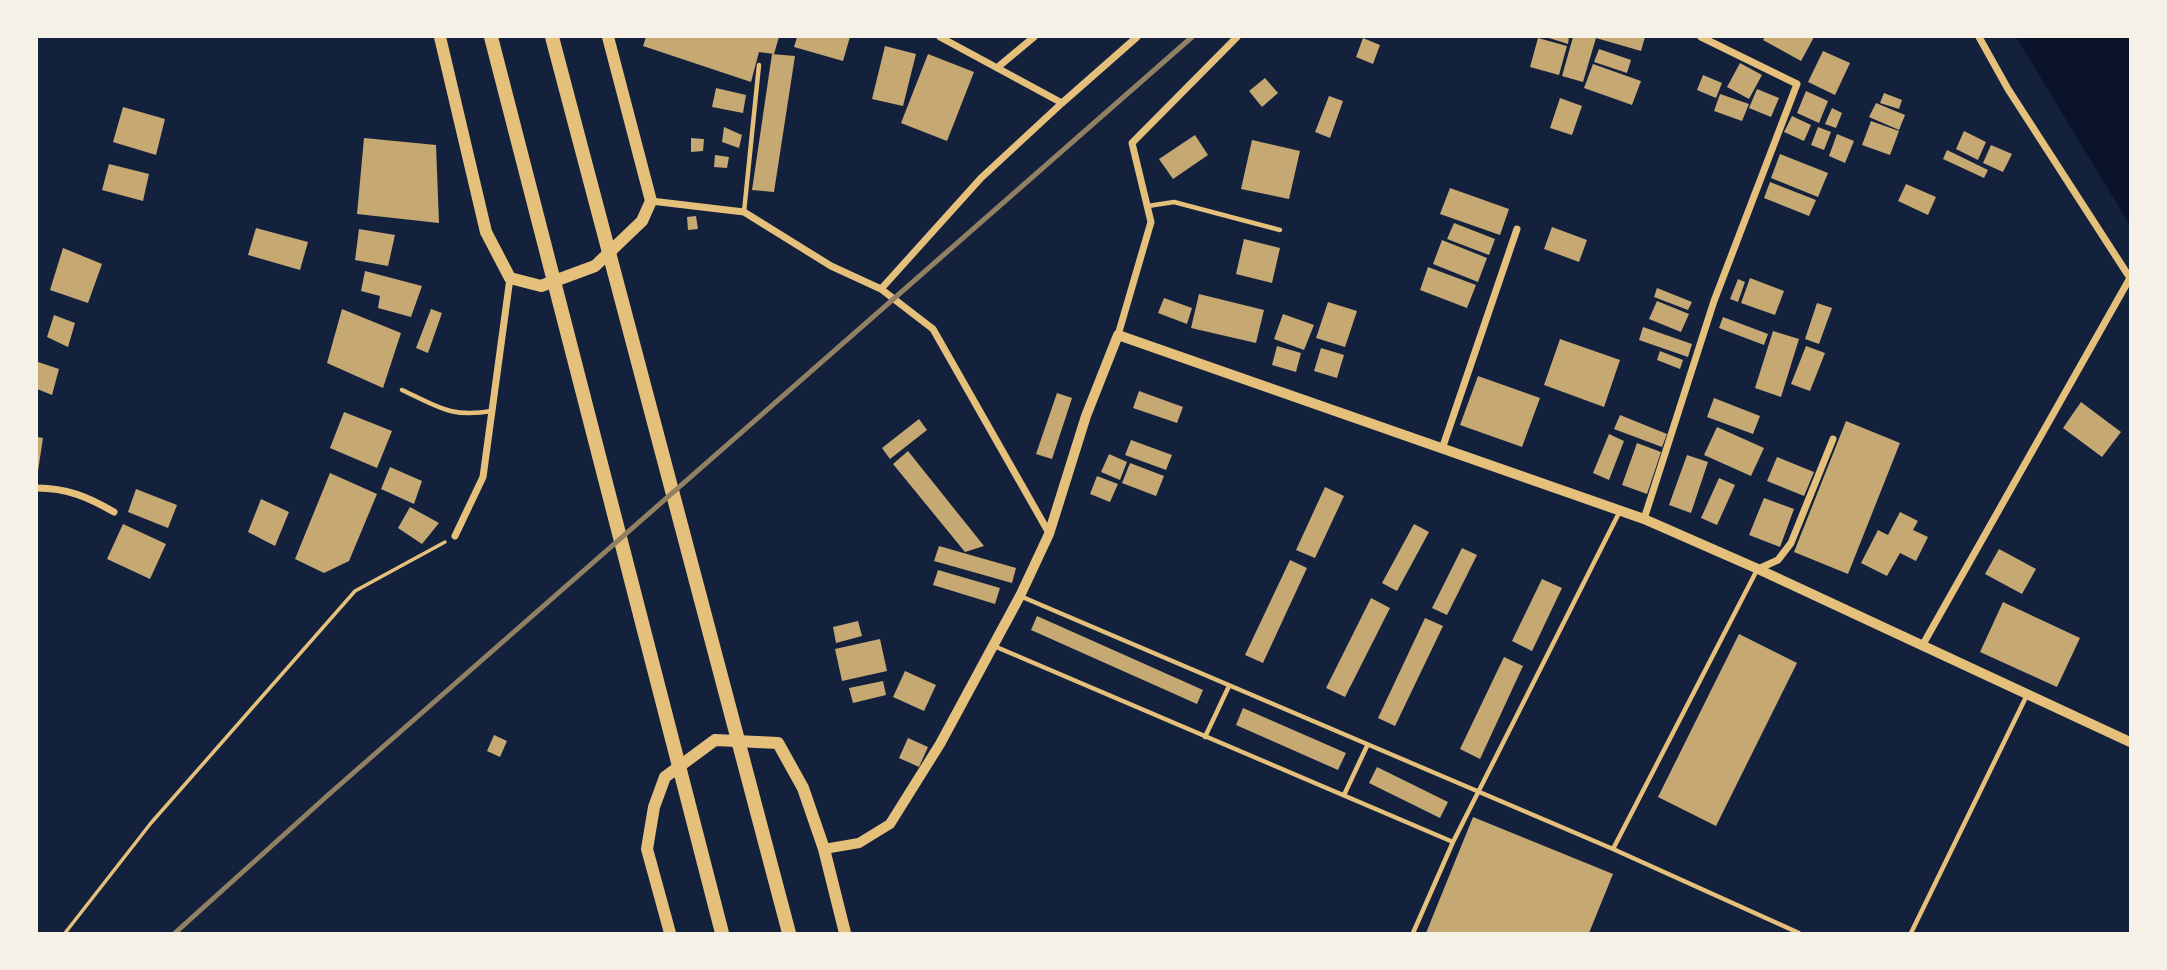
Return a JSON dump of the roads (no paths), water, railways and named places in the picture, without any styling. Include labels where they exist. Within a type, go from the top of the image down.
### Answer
[{"type":"main road","points":[[440,37],[486,232],[510,278],[541,286],[595,266],[642,222],[650,201],[608,37]]},
{"type":"main road","points":[[491,37],[722,933]]},
{"type":"main road","points":[[552,37],[789,933]]},
{"type":"main road","points":[[670,933],[647,849],[654,807],[665,777],[715,740],[778,743],[803,788],[824,849],[845,933]]},
{"type":"street","points":[[940,37],[1062,103]]},
{"type":"street","points":[[998,66],[1034,37]]},
{"type":"street","points":[[881,289],[981,178],[1137,37]]},
{"type":"street","points":[[824,849],[859,843],[890,824],[940,744],[1020,596],[1049,534],[1086,416],[1118,335],[1151,222],[1132,143],[1237,37]]},
{"type":"street","points":[[1644,519],[1714,301],[1797,84],[1701,37]]},
{"type":"street","points":[[1922,646],[2130,278],[2008,89],[1979,37]]},
{"type":"street","points":[[650,201],[744,212],[831,266],[881,289],[933,329],[1049,534]]},
{"type":"street","points":[[1442,449],[1517,229]]},
{"type":"street","points":[[455,536],[483,477],[510,278]]},
{"type":"street","points":[[1118,335],[1644,519],[2130,742]]},
{"type":"street","points":[[1758,569],[1778,559],[1791,543],[1833,439]]},
{"type":"street","points":[[37,488],[68,490],[90,498],[114,512]]},
{"type":"lane","points":[[744,212],[759,65]]},
{"type":"lane","points":[[1147,206],[1174,202],[1280,230]]},
{"type":"lane","points":[[402,390],[452,412],[469,415],[493,410]]},
{"type":"lane","points":[[1413,933],[1453,842],[1620,510]]},
{"type":"lane","points":[[1613,849],[1758,569]]},
{"type":"lane","points":[[1020,596],[1613,849],[1799,933]]},
{"type":"lane","points":[[993,646],[1453,842]]},
{"type":"lane","points":[[1205,737],[1228,686]]},
{"type":"lane","points":[[1911,933],[2028,695]]},
{"type":"lane","points":[[1344,795],[1367,746]]},
{"type":"water","points":[[2016,37],[2130,37],[2130,225]]},
{"type":"railway","points":[[175,933],[327,796],[1192,37]]}]
